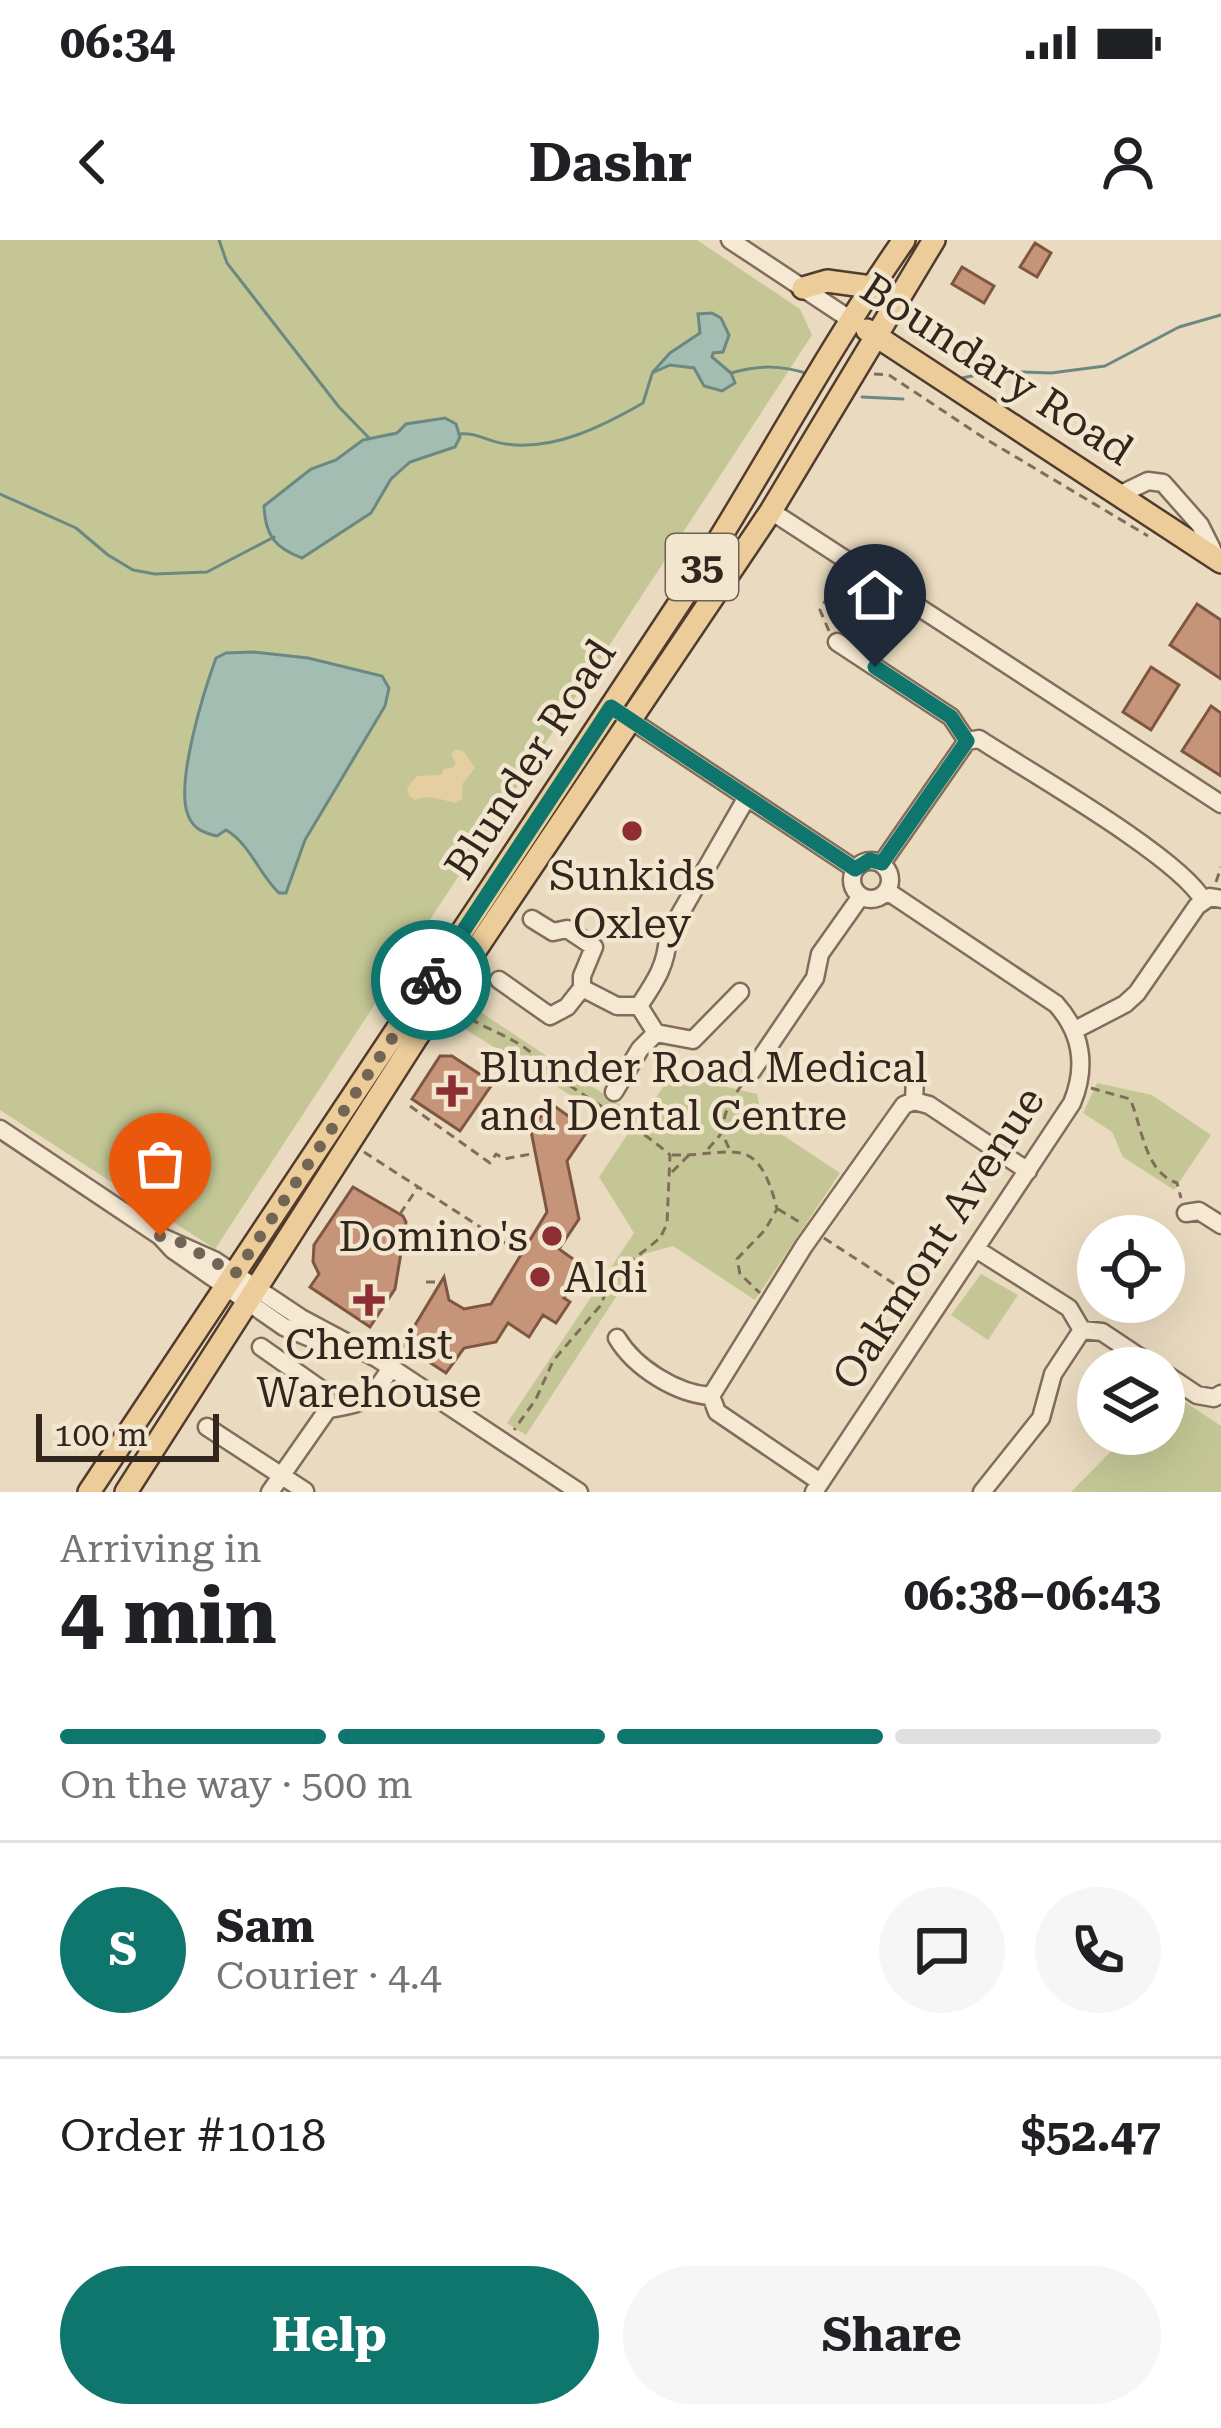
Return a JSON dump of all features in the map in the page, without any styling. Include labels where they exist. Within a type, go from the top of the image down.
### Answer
[{"type":"main road","name":"Blunder Road","points":[[88,1492],[611,707],[748,496],[851,320],[904,240]]},
{"type":"main road","name":"Blunder Road","points":[[126,1492],[415,1040],[771,511],[934,240]]},
{"type":"main road","points":[[803,288],[827,281],[872,287]]},
{"type":"main road","name":"Boundary Road","points":[[851,320],[1219,561]]},
{"type":"street","name":"Boundary Road","points":[[730,240],[851,320]]},
{"type":"street","points":[[1119,495],[1148,482],[1163,483],[1200,525],[1219,561]]},
{"type":"street","points":[[771,511],[1221,804]]},
{"type":"street","points":[[837,642],[951,717],[967,741]]},
{"type":"street","points":[[611,707],[855,869]]},
{"type":"street","points":[[882,863],[967,741],[979,739],[1188,877],[1212,899],[1137,993],[1075,1030],[1045,995],[887,891]]},
{"type":"street","points":[[639,1006],[661,974],[668,934],[747,797]]},
{"type":"street","points":[[870,860],[882,863],[889,873],[887,891],[878,898],[861,896],[853,887],[855,869],[870,860]]},
{"type":"street","points":[[752,1071],[815,978],[820,954],[861,896]]},
{"type":"street","points":[[499,980],[550,1016],[567,1006],[582,988],[594,947],[567,929],[553,932],[532,919]]},
{"type":"street","points":[[582,988],[617,1006],[639,1006]]},
{"type":"street","points":[[639,1006],[656,1033],[693,1040],[740,992]]},
{"type":"street","name":"Oakmont Avenue","points":[[817,1487],[1072,1103],[1079,1081],[1080,1046],[1075,1030]]},
{"type":"street","points":[[614,1092],[640,1049],[656,1033]]},
{"type":"street","points":[[914,1101],[915,1078]]},
{"type":"street","points":[[710,1396],[904,1105],[914,1101],[928,1105],[1028,1171]]},
{"type":"street","points":[[0,1129],[160,1236],[180,1242],[251,1295],[385,1363],[579,1492]]},
{"type":"street","points":[[1186,1213],[1198,1211],[1221,1225]]},
{"type":"street","points":[[976,1249],[1069,1309],[1082,1330]]},
{"type":"street","points":[[1082,1330],[1102,1332],[1124,1347]]},
{"type":"street","points":[[982,1492],[1046,1409],[1053,1373],[1082,1330]]},
{"type":"street","points":[[617,1338],[626,1353],[686,1394],[710,1396]]},
{"type":"street","points":[[261,1347],[326,1392],[328,1409],[270,1492]]},
{"type":"street","points":[[328,1409],[371,1397],[385,1363]]},
{"type":"street","points":[[1185,1387],[1197,1395],[1214,1398],[1221,1394]]},
{"type":"street","points":[[710,1396],[717,1412],[817,1487]]},
{"type":"street","points":[[207,1426],[305,1491]]},
{"type":"path","points":[[872,373],[889,375],[1114,518],[1161,542]]},
{"type":"path","points":[[837,642],[820,610],[850,560]]},
{"type":"path","points":[[1212,899],[1221,867]]},
{"type":"path","points":[[457,1009],[528,1049],[564,1081],[623,1122],[635,1125],[647,1141],[670,1155],[732,1150],[755,1160],[764,1170],[778,1209],[923,1303]]},
{"type":"path","points":[[707,1150],[723,1131],[728,1103],[752,1071]]},
{"type":"path","points":[[1079,1081],[1130,1100],[1144,1148],[1164,1178],[1177,1183],[1186,1213]]},
{"type":"path","points":[[410,1106],[490,1162],[496,1154],[504,1159],[531,1154]]},
{"type":"path","points":[[723,1131],[732,1150]]},
{"type":"path","points":[[362,1151],[519,1252]]},
{"type":"path","points":[[670,1174],[691,1154]]},
{"type":"path","points":[[514,1430],[536,1399],[553,1361],[590,1320],[614,1275],[660,1238],[668,1224],[670,1155]]},
{"type":"path","points":[[400,1214],[419,1185]]},
{"type":"path","points":[[771,1301],[744,1279],[737,1259],[778,1209]]},
{"type":"path","points":[[426,1282],[435,1282]]},
{"type":"green space","points":[[0,240],[697,240],[800,309],[812,335],[215,1249],[0,1110]]},
{"type":"green space","points":[[470,1005],[641,1119],[672,1074],[757,1094],[763,1122],[840,1173],[755,1300],[673,1246],[644,1254],[526,1435],[507,1423],[634,1233],[599,1177],[629,1132],[457,1024]]},
{"type":"green space","points":[[1097,1083],[1152,1095],[1211,1135],[1174,1190],[1123,1157],[1112,1132],[1083,1113]]},
{"type":"green space","points":[[981,1274],[1018,1295],[988,1340],[951,1315]]},
{"type":"green space","points":[[1185,1402],[1221,1426],[1221,1492],[1071,1492],[1107,1455],[1185,1455]]},
{"type":"sand","points":[[456,749],[475,768],[463,783],[462,799],[455,803],[409,796],[407,788],[417,776],[441,775],[456,764],[451,754]]},
{"type":"shaded area","points":[[698,314],[721,318],[729,335],[723,352],[712,357],[731,373],[735,383],[722,391],[704,386],[694,368],[670,365],[652,373],[670,353],[700,333]]},
{"type":"shaded area","points":[[445,418],[456,424],[460,437],[455,447],[410,462],[391,479],[371,513],[302,558],[273,539],[264,506],[311,469],[336,460],[363,440],[397,433],[406,424]]},
{"type":"shaded area","points":[[253,652],[308,658],[382,676],[389,688],[385,706],[305,840],[286,893],[279,893],[226,830],[217,836],[196,827],[185,800],[193,737],[216,658]]},
{"type":"building","points":[[1035,243],[1051,253],[1037,277],[1020,267]]},
{"type":"building","points":[[962,267],[994,286],[984,303],[952,284]]},
{"type":"building","points":[[1197,604],[1221,620],[1221,679],[1170,645]]},
{"type":"building","points":[[1151,667],[1179,685],[1151,730],[1123,712]]},
{"type":"building","points":[[1211,706],[1221,713],[1221,776],[1182,751]]},
{"type":"building","name":"Blunder Road Medical and Dental Centre","points":[[440,1056],[452,1056],[493,1083],[460,1131],[412,1099]]},
{"type":"building","points":[[550,1103],[588,1130],[567,1161],[579,1219],[559,1249],[584,1267],[564,1298],[570,1302],[556,1323],[543,1315],[529,1337],[508,1323],[496,1342],[464,1348],[446,1373],[403,1345],[444,1277],[449,1300],[464,1309],[491,1304],[547,1212],[531,1131]]},
{"type":"building","points":[[353,1187],[406,1222],[395,1289],[370,1327],[310,1287],[319,1274],[313,1262],[314,1245]]},
{"type":"waterway","points":[[219,240],[227,263],[339,407],[369,438]]},
{"type":"waterway","points":[[962,378],[997,371],[1051,373],[1105,366],[1179,327],[1221,315]]},
{"type":"waterway","points":[[731,373],[770,367],[809,374]]},
{"type":"waterway","points":[[459,434],[524,445],[577,435],[643,403],[652,374]]},
{"type":"waterway","points":[[862,397],[903,399]]},
{"type":"waterway","points":[[0,494],[76,528],[133,570],[155,574],[207,572],[274,537]]},
{"type":"way so far","points":[[160,1236],[180,1242],[235,1274],[431,980]]},
{"type":"place","name":"Sunkids Oxley","points":[[632,831]]},
{"type":"place","name":"Blunder Road Medical and Dental Centre","points":[[452,1091]]},
{"type":"place","name":"Domino's","points":[[552,1236]]},
{"type":"place","name":"Aldi","points":[[540,1277]]},
{"type":"place","name":"Chemist Warehouse","points":[[369,1300]]},
{"type":"route","points":[[431,980],[611,707],[855,869],[870,860],[882,863],[967,741],[951,717],[875,667]]}]
